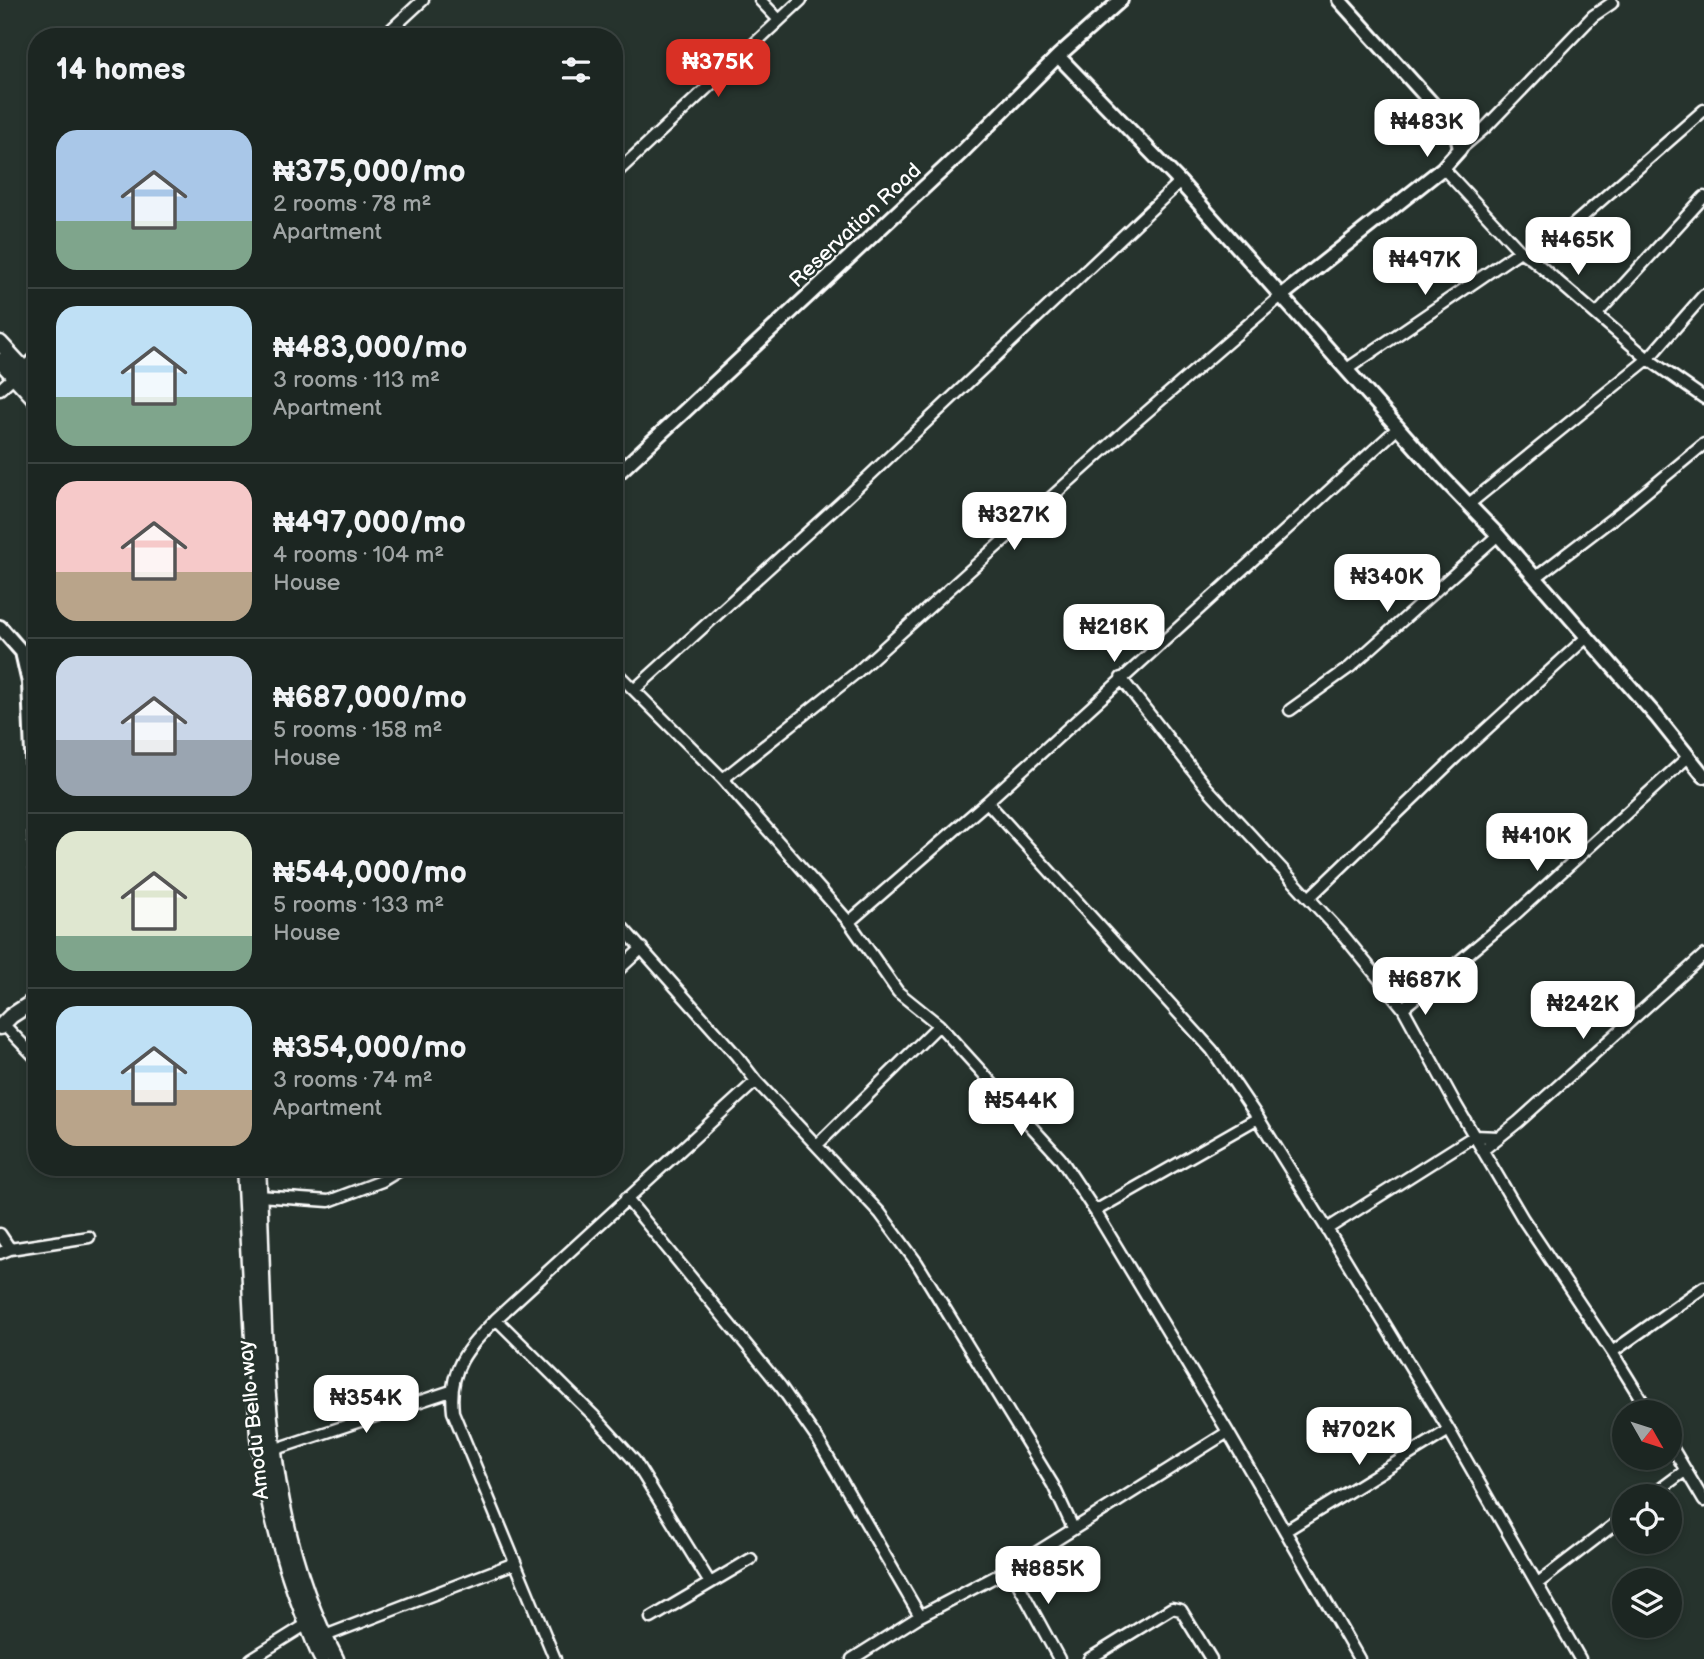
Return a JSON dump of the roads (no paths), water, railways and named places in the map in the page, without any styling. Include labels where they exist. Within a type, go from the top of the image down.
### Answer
[{"type":"main road","points":[[0,343],[28,386]]},
{"type":"main road","points":[[0,361],[28,378]]},
{"type":"main road","points":[[1,1022],[28,996]]},
{"type":"main road","points":[[1,1022],[28,1005]]},
{"type":"main road","name":"Amodu Bello way","points":[[244,1176],[262,1471],[275,1531],[293,1589],[322,1659]]},
{"type":"main road","name":"Amodu Bello way","points":[[258,1176],[273,1450],[288,1532],[325,1636],[336,1659]]},
{"type":"street","points":[[393,28],[423,0]]},
{"type":"street","points":[[760,0],[779,20]]},
{"type":"street","points":[[623,167],[801,0]]},
{"type":"street","name":"Reservation Road","points":[[623,469],[962,152],[1058,56],[1121,0]]},
{"type":"street","points":[[1339,0],[1456,130],[1460,149]]},
{"type":"street","points":[[723,779],[856,673],[1281,296],[1443,168],[1593,16],[1612,3]]},
{"type":"street","points":[[1058,56],[1180,182],[1440,475],[1498,535],[1704,776]]},
{"type":"street","points":[[1533,260],[1704,110]]},
{"type":"street","points":[[1443,168],[1520,251],[1648,359],[1704,398]]},
{"type":"street","points":[[634,690],[859,486],[1180,182]]},
{"type":"street","points":[[1597,314],[1704,197]]},
{"type":"street","points":[[1347,369],[1520,251]]},
{"type":"street","points":[[1469,504],[1648,359],[1658,344],[1704,295]]},
{"type":"street","points":[[0,389],[28,364]]},
{"type":"street","points":[[849,922],[987,802],[1399,426]]},
{"type":"street","points":[[1535,578],[1704,444]]},
{"type":"street","points":[[1290,710],[1350,667],[1498,535]]},
{"type":"street","points":[[0,627],[22,652],[28,678]]},
{"type":"street","points":[[1309,898],[1456,757],[1587,637]]},
{"type":"street","points":[[1121,678],[1207,788],[1344,936],[1403,1008],[1523,1219],[1642,1400]]},
{"type":"street","points":[[623,679],[723,779],[849,922],[898,992],[939,1025],[1060,1158],[1095,1211],[1228,1432],[1359,1659]]},
{"type":"street","points":[[1403,1008],[1511,918],[1688,757]]},
{"type":"street","points":[[987,802],[1212,1050],[1258,1118],[1449,1430],[1580,1659]]},
{"type":"street","points":[[623,928],[756,1081],[880,1213],[917,1263],[1053,1485],[1073,1528]]},
{"type":"street","points":[[623,966],[642,948]]},
{"type":"street","points":[[1482,1150],[1704,955]]},
{"type":"street","points":[[1,1022],[28,1050]]},
{"type":"street","points":[[817,1145],[939,1025]]},
{"type":"street","points":[[555,1659],[453,1412],[450,1391],[463,1357],[496,1319],[756,1081]]},
{"type":"street","points":[[1095,1211],[1258,1118]]},
{"type":"street","points":[[1327,1230],[1474,1136],[1499,1137]]},
{"type":"street","points":[[259,1196],[329,1200],[390,1176]]},
{"type":"street","points":[[626,1198],[781,1387],[818,1440],[920,1616]]},
{"type":"street","points":[[0,1234],[5,1251],[89,1237]]},
{"type":"street","points":[[1612,1352],[1704,1287]]},
{"type":"street","points":[[496,1319],[594,1416],[634,1460],[710,1583]]},
{"type":"street","points":[[273,1450],[450,1391]]},
{"type":"street","points":[[1285,1531],[1449,1430]]},
{"type":"street","points":[[857,1657],[920,1616],[1010,1569],[1228,1432]]},
{"type":"street","points":[[1682,1464],[1704,1502]]},
{"type":"street","points":[[1667,1484],[1686,1470]]},
{"type":"street","points":[[1538,1583],[1612,1526]]},
{"type":"street","points":[[650,1618],[751,1559]]},
{"type":"street","points":[[325,1636],[515,1563]]},
{"type":"street","points":[[1010,1569],[1059,1659]]},
{"type":"street","points":[[1089,1659],[1172,1608],[1181,1610],[1211,1659]]},
{"type":"street","points":[[251,1659],[307,1625]]}]
